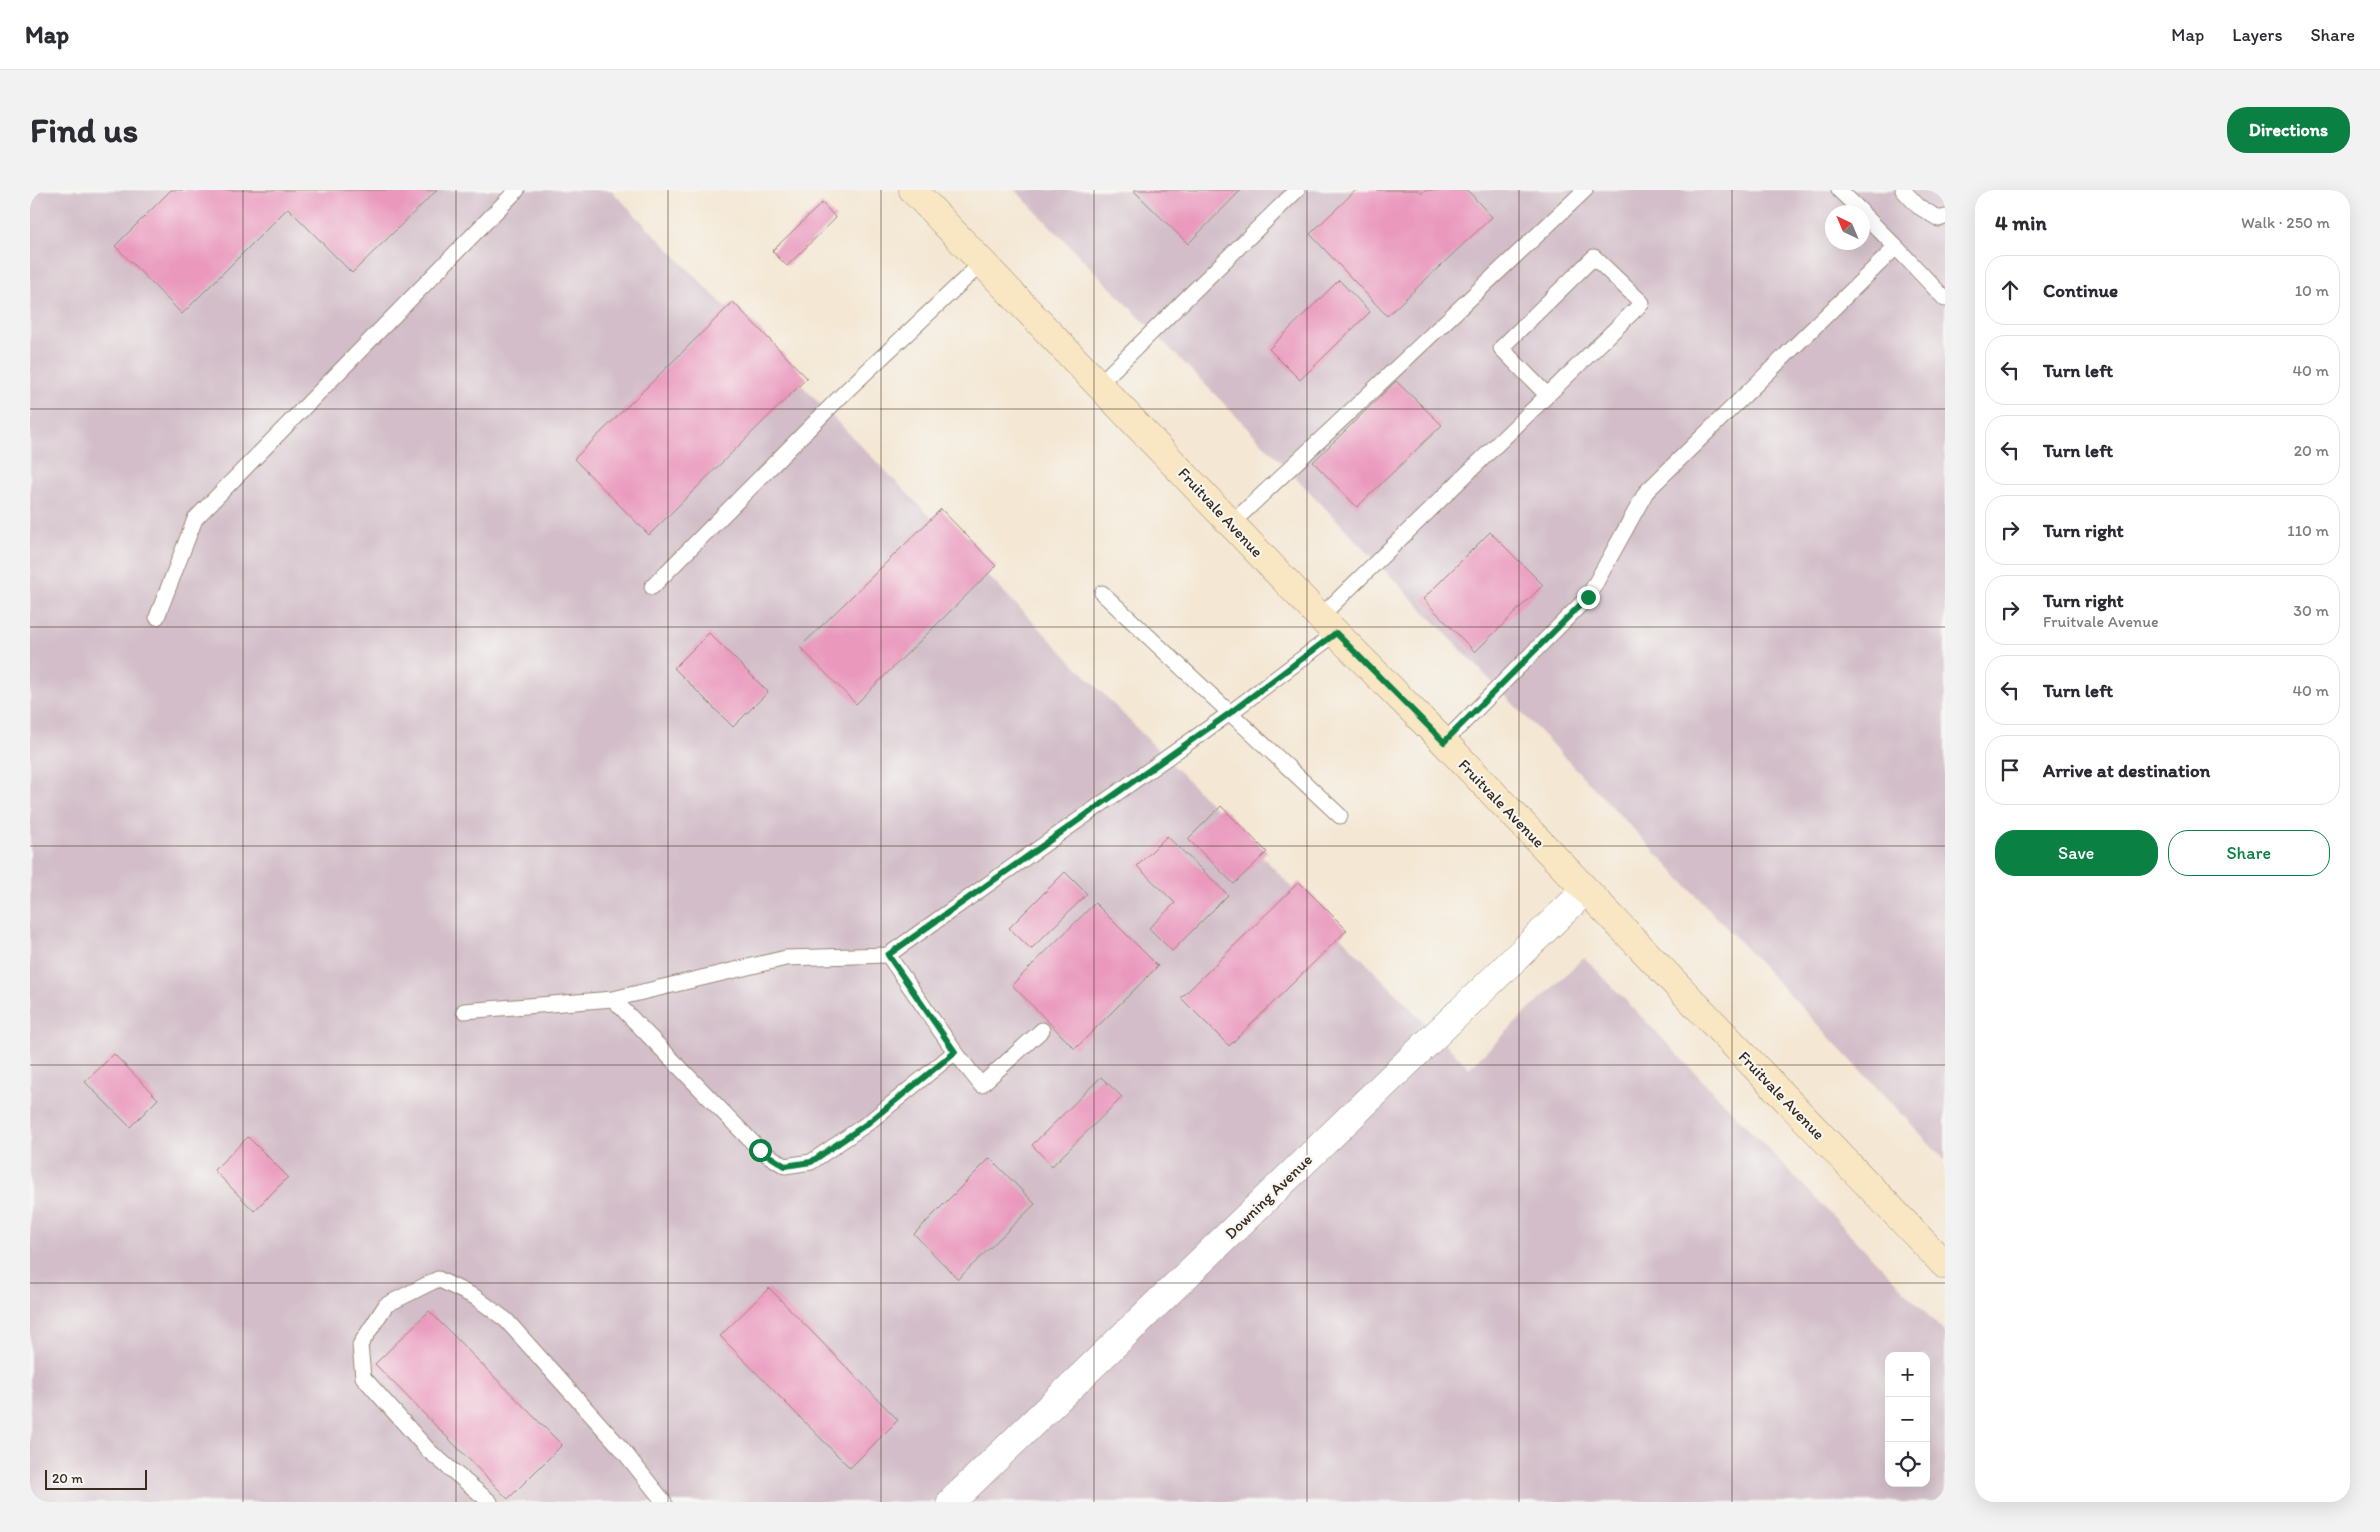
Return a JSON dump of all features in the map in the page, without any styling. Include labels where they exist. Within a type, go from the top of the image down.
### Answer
[{"type":"main road","name":"Fruitvale Avenue","points":[[914,190],[1100,383],[1328,625],[1444,742],[1945,1265]]},
{"type":"street","name":"Downing Avenue","points":[[951,1502],[1586,890]]},
{"type":"lane","points":[[157,617],[195,519],[517,190]]},
{"type":"lane","points":[[1100,383],[1297,190]]},
{"type":"lane","points":[[1232,524],[1585,190]]},
{"type":"lane","points":[[1839,190],[1854,205]]},
{"type":"lane","points":[[1902,190],[1918,206],[1939,219],[1945,217]]},
{"type":"lane","points":[[1870,221],[1945,299]]},
{"type":"lane","points":[[1444,742],[1588,597],[1646,492],[1896,247]]},
{"type":"lane","points":[[464,1011],[613,999],[786,958],[888,955],[1230,713],[1328,625],[1547,395],[1642,303],[1594,257],[1501,348],[1547,395]]},
{"type":"lane","points":[[652,587],[846,391],[983,262]]},
{"type":"lane","points":[[1102,593],[1340,816]]},
{"type":"lane","points":[[888,955],[955,1052],[981,1085],[1042,1030]]},
{"type":"lane","points":[[613,999],[760,1150],[785,1166],[811,1162],[868,1123],[955,1052]]},
{"type":"lane","points":[[490,1502],[429,1451],[363,1377],[360,1345],[386,1305],[438,1279],[475,1297],[506,1320],[621,1448],[664,1502]]},
{"type":"shaded area","points":[[30,190],[611,190],[1469,1068],[1584,957],[1945,1333],[1945,1502],[30,1502]]},
{"type":"shaded area","points":[[1015,190],[1945,190],[1945,1160],[1639,835],[1280,461]]},
{"type":"building","points":[[171,190],[437,190],[352,273],[288,208],[182,314],[115,246]]},
{"type":"building","points":[[1133,190],[1241,190],[1188,244]]},
{"type":"building","points":[[1356,190],[1419,190],[1422,193],[1425,190],[1467,190],[1492,217],[1387,316],[1310,234]]},
{"type":"building","points":[[822,203],[836,218],[787,266],[772,251]]},
{"type":"building","points":[[1339,280],[1370,312],[1300,380],[1269,349]]},
{"type":"building","points":[[733,302],[807,378],[649,535],[574,459]]},
{"type":"building","points":[[1396,381],[1442,425],[1357,507],[1313,462]]},
{"type":"building","points":[[941,509],[996,566],[856,704],[800,647]]},
{"type":"building","points":[[1490,532],[1543,585],[1475,652],[1423,599]]},
{"type":"building","points":[[709,633],[768,692],[733,727],[674,668]]},
{"type":"building","points":[[1221,806],[1267,852],[1234,884],[1188,839]]},
{"type":"building","points":[[1167,836],[1228,895],[1172,951],[1149,928],[1175,903],[1137,866]]},
{"type":"building","points":[[1065,872],[1087,894],[1031,949],[1009,928]]},
{"type":"building","points":[[1299,882],[1347,930],[1229,1046],[1181,998]]},
{"type":"building","points":[[1095,903],[1158,966],[1075,1049],[1012,985]]},
{"type":"building","points":[[114,1054],[158,1099],[130,1127],[85,1082]]},
{"type":"building","points":[[1101,1077],[1122,1097],[1052,1166],[1032,1145]]},
{"type":"building","points":[[248,1137],[288,1177],[254,1211],[214,1170]]},
{"type":"building","points":[[990,1158],[1035,1204],[958,1279],[914,1234]]},
{"type":"building","points":[[769,1288],[898,1420],[850,1468],[720,1336]]},
{"type":"building","points":[[429,1311],[562,1445],[508,1499],[375,1364]]},
{"type":"route","points":[[760,1150],[785,1166],[811,1162],[868,1123],[955,1052],[888,955],[1230,713],[1336,633],[1444,742],[1588,597]]}]
